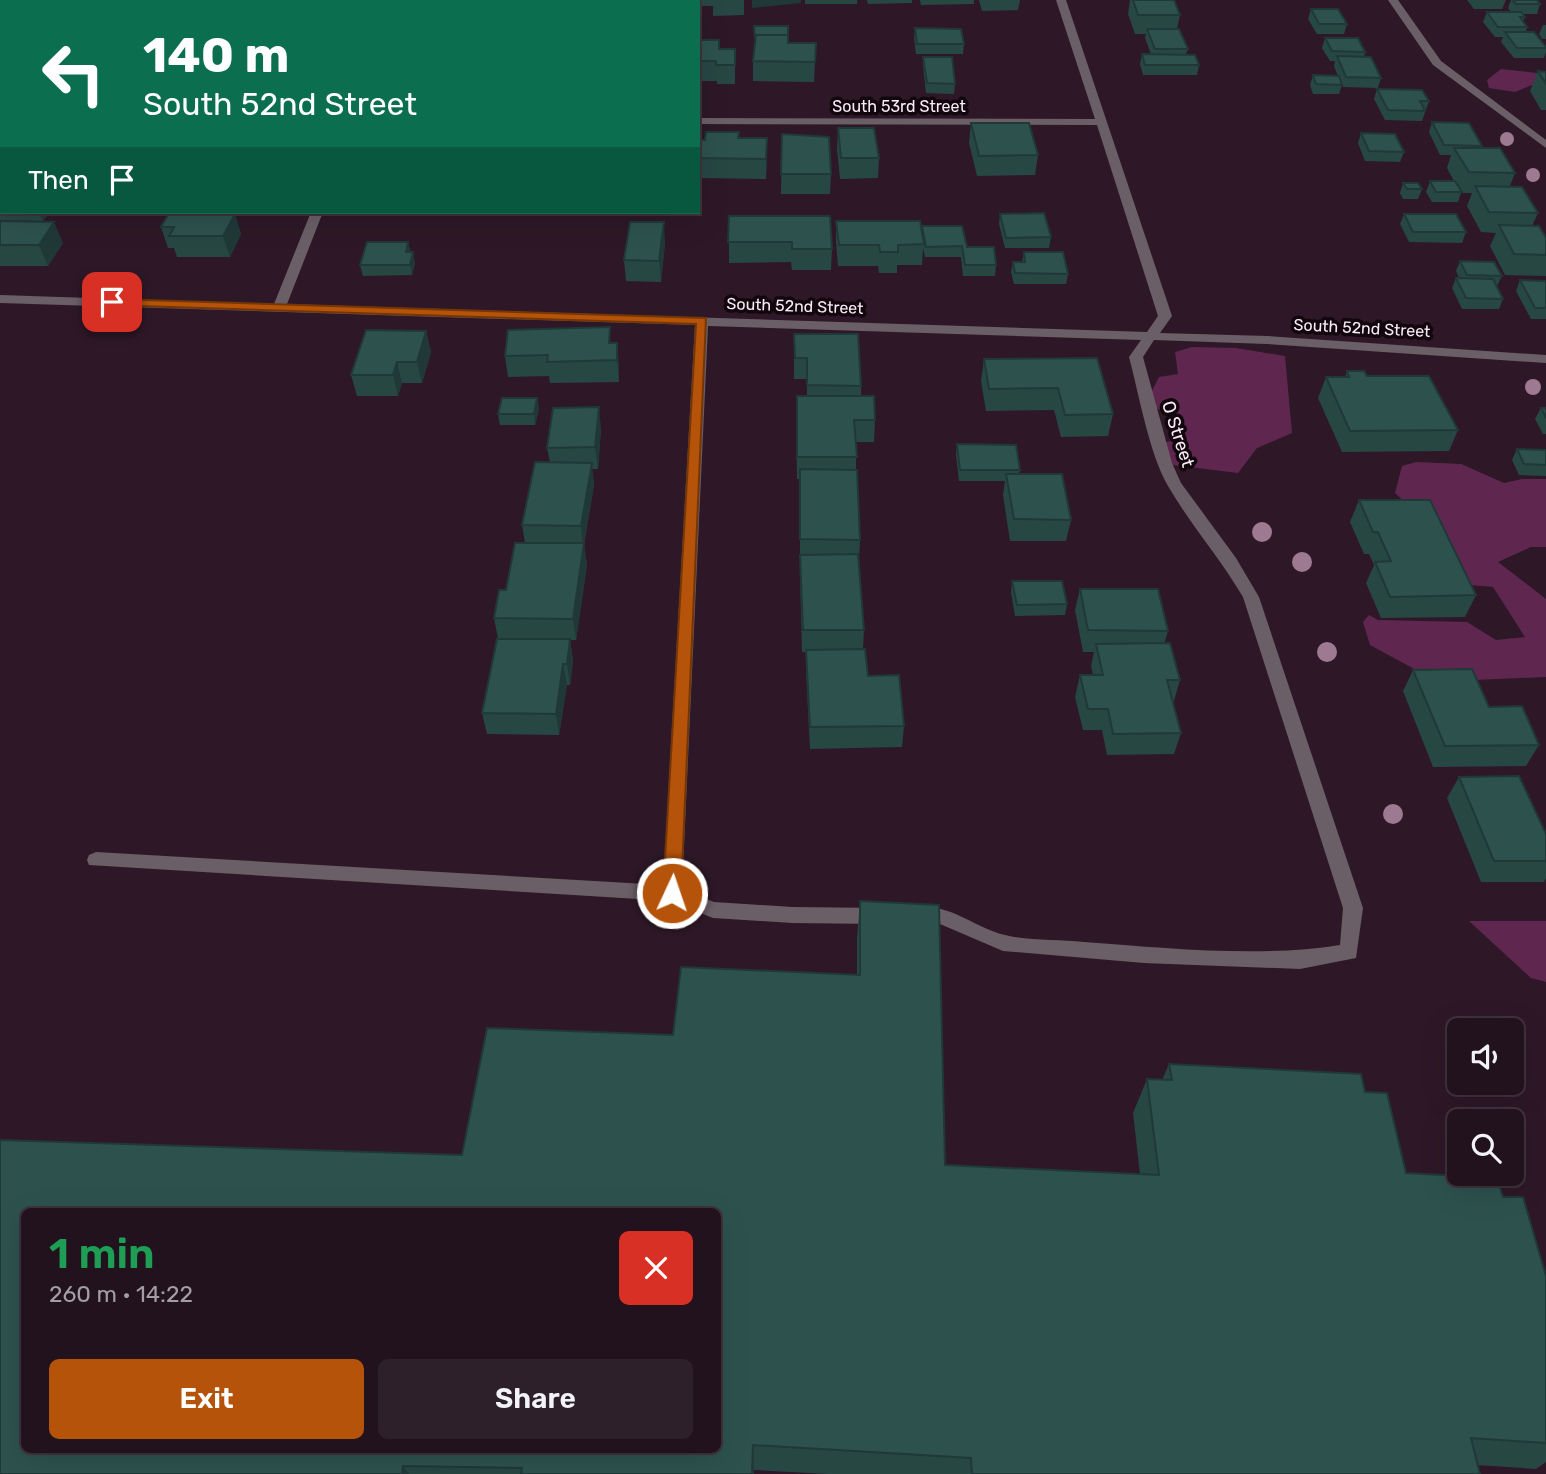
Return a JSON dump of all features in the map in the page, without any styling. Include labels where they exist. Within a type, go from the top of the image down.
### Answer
[{"type":"street","name":"O Street","points":[[672,893],[712,910],[792,915],[941,916],[1003,943],[1144,955],[1300,960],[1349,952],[1353,908],[1251,597],[1230,562],[1184,501],[1165,463],[1136,357],[1165,316],[1061,0]]},
{"type":"street","points":[[1393,0],[1437,63],[1546,145]]},
{"type":"street","name":"South 53rd Street","points":[[700,121],[1101,121]]},
{"type":"street","points":[[279,308],[316,214]]},
{"type":"street","name":"South 52nd Street","points":[[0,299],[1151,337],[1403,348],[1546,359]]},
{"type":"street","points":[[96,860],[672,893],[702,321]]},
{"type":"shaded area","points":[[1501,69],[1546,74],[1546,85],[1532,85],[1515,92],[1489,88],[1487,80]]},
{"type":"shaded area","points":[[1192,347],[1236,348],[1285,356],[1292,433],[1257,448],[1238,473],[1173,465],[1162,444],[1177,438],[1172,415],[1156,408],[1151,393],[1159,377],[1178,374],[1175,352]]},
{"type":"shaded area","points":[[1416,462],[1461,464],[1504,483],[1522,479],[1546,479],[1546,547],[1531,547],[1498,562],[1546,599],[1546,677],[1474,680],[1431,678],[1370,645],[1363,622],[1369,615],[1378,620],[1467,622],[1496,640],[1525,637],[1493,587],[1470,585],[1424,520],[1395,493],[1402,466]]},
{"type":"shaded area","points":[[1469,921],[1546,921],[1546,982],[1531,978]]},
{"type":"building","points":[[1133,0],[1174,0],[1180,15],[1138,15]]},
{"type":"building","points":[[1513,0],[1537,0],[1540,4],[1516,4]]},
{"type":"building","points":[[1311,9],[1338,9],[1347,24],[1319,24]]},
{"type":"building","points":[[1487,12],[1521,12],[1525,17],[1520,17],[1527,27],[1498,27]]},
{"type":"building","points":[[754,26],[788,26],[788,35],[756,35],[755,39]]},
{"type":"building","points":[[915,28],[961,29],[964,44],[917,44]]},
{"type":"building","points":[[1147,29],[1179,29],[1188,49],[1155,49]]},
{"type":"building","points":[[1505,32],[1534,32],[1546,48],[1517,48]]},
{"type":"building","points":[[756,35],[788,35],[788,43],[816,43],[815,62],[753,61]]},
{"type":"building","points":[[1325,38],[1358,38],[1365,52],[1332,51]]},
{"type":"building","points":[[700,40],[719,40],[719,49],[735,49],[735,65],[716,65],[716,61],[700,61]]},
{"type":"building","points":[[1142,54],[1195,55],[1199,65],[1145,65]]},
{"type":"building","points":[[1337,56],[1371,57],[1381,78],[1346,77]]},
{"type":"building","points":[[923,57],[952,57],[955,84],[927,83]]},
{"type":"building","points":[[1538,71],[1546,72],[1546,84]]},
{"type":"building","points":[[1313,75],[1339,76],[1342,85],[1316,84]]},
{"type":"building","points":[[1377,89],[1422,90],[1429,101],[1420,101],[1425,111],[1388,110]]},
{"type":"building","points":[[1432,122],[1469,123],[1482,146],[1444,145]]},
{"type":"building","points":[[971,123],[1029,123],[1038,155],[979,156]]},
{"type":"building","points":[[838,128],[874,128],[879,158],[841,158]]},
{"type":"building","points":[[706,132],[739,132],[738,138],[767,138],[766,159],[700,158],[700,140],[705,140]]},
{"type":"building","points":[[1361,133],[1395,134],[1404,152],[1369,151]]},
{"type":"building","points":[[782,134],[829,137],[831,174],[781,174]]},
{"type":"building","points":[[1454,148],[1500,148],[1515,173],[1469,172]]},
{"type":"building","points":[[1430,181],[1455,181],[1462,192],[1436,192]]},
{"type":"building","points":[[1403,183],[1418,183],[1422,189],[1407,189]]},
{"type":"building","points":[[1475,186],[1522,187],[1538,213],[1489,212]]},
{"type":"building","points":[[1044,213],[1051,237],[1006,238],[1000,214]]},
{"type":"building","points":[[168,214],[235,214],[223,236],[169,236],[174,227],[161,227]]},
{"type":"building","points":[[1404,214],[1456,214],[1466,232],[1413,232]]},
{"type":"building","points":[[729,216],[830,216],[832,249],[792,249],[792,242],[728,242]]},
{"type":"building","points":[[0,221],[54,222],[39,245],[0,245]]},
{"type":"building","points":[[836,221],[920,221],[924,244],[898,245],[898,252],[880,252],[879,245],[839,245]]},
{"type":"building","points":[[630,222],[664,222],[659,261],[624,260]]},
{"type":"building","points":[[1499,225],[1539,226],[1546,238],[1546,255],[1514,254]]},
{"type":"building","points":[[922,226],[962,226],[967,247],[994,247],[996,265],[965,265],[962,246],[926,247]]},
{"type":"building","points":[[367,242],[408,242],[406,252],[413,252],[410,265],[360,265]]},
{"type":"building","points":[[1024,252],[1063,252],[1068,274],[1015,273],[1013,262],[1025,262]]},
{"type":"building","points":[[1460,261],[1494,262],[1502,276],[1467,275]]},
{"type":"building","points":[[1456,278],[1493,279],[1503,299],[1466,298]]},
{"type":"building","points":[[1520,280],[1546,281],[1546,308],[1535,308]]},
{"type":"building","points":[[610,327],[609,343],[617,343],[617,360],[547,362],[548,355],[505,356],[508,330]]},
{"type":"building","points":[[366,330],[426,331],[417,362],[397,362],[393,375],[351,375]]},
{"type":"building","points":[[794,334],[858,334],[861,386],[807,385],[807,358],[795,358]]},
{"type":"building","points":[[1097,358],[1113,414],[1065,415],[1058,388],[989,389],[984,359]]},
{"type":"building","points":[[1347,371],[1364,371],[1367,376],[1429,376],[1458,430],[1350,431],[1326,377],[1349,377]]},
{"type":"building","points":[[797,396],[874,396],[875,420],[854,420],[857,457],[797,457]]},
{"type":"building","points":[[502,398],[537,398],[534,414],[498,414]]},
{"type":"building","points":[[599,407],[595,447],[547,448],[553,408]]},
{"type":"building","points":[[957,444],[1016,445],[1020,470],[960,470]]},
{"type":"building","points":[[1517,449],[1546,450],[1546,465],[1524,464]]},
{"type":"building","points":[[535,462],[592,463],[581,526],[522,525]]},
{"type":"building","points":[[800,469],[857,470],[860,540],[800,539]]},
{"type":"building","points":[[1006,474],[1062,474],[1071,520],[1014,519]]},
{"type":"building","points":[[1359,500],[1430,500],[1476,595],[1390,597],[1375,562],[1391,561],[1378,532],[1373,532]]},
{"type":"building","points":[[515,543],[584,543],[573,619],[494,618],[499,590],[506,590]]},
{"type":"building","points":[[858,554],[864,630],[803,630],[800,555]]},
{"type":"building","points":[[1012,581],[1062,581],[1067,604],[1017,605]]},
{"type":"building","points":[[1080,589],[1158,589],[1168,631],[1088,630]]},
{"type":"building","points":[[497,639],[570,639],[567,664],[563,664],[556,714],[482,713]]},
{"type":"building","points":[[1170,643],[1180,680],[1167,680],[1181,733],[1113,734],[1108,709],[1088,709],[1080,675],[1103,675],[1096,644]]},
{"type":"building","points":[[865,649],[868,676],[899,675],[904,726],[810,727],[806,650]]},
{"type":"building","points":[[1472,669],[1489,707],[1522,706],[1539,745],[1445,746],[1413,670]]},
{"type":"building","points":[[1519,776],[1546,834],[1546,861],[1494,861],[1459,777]]},
{"type":"building","points":[[860,901],[939,905],[945,1165],[1159,1175],[1147,1079],[1172,1080],[1169,1064],[1361,1074],[1365,1092],[1387,1093],[1406,1173],[1447,1175],[1447,1186],[1500,1186],[1503,1197],[1523,1197],[1546,1276],[1546,1443],[1471,1438],[1480,1474],[972,1474],[971,1458],[753,1445],[752,1474],[521,1474],[522,1468],[403,1466],[402,1474],[0,1474],[0,1140],[462,1155],[487,1028],[673,1035],[681,967],[860,975]]},
{"type":"route","points":[[112,302],[702,321],[672,893]]}]
